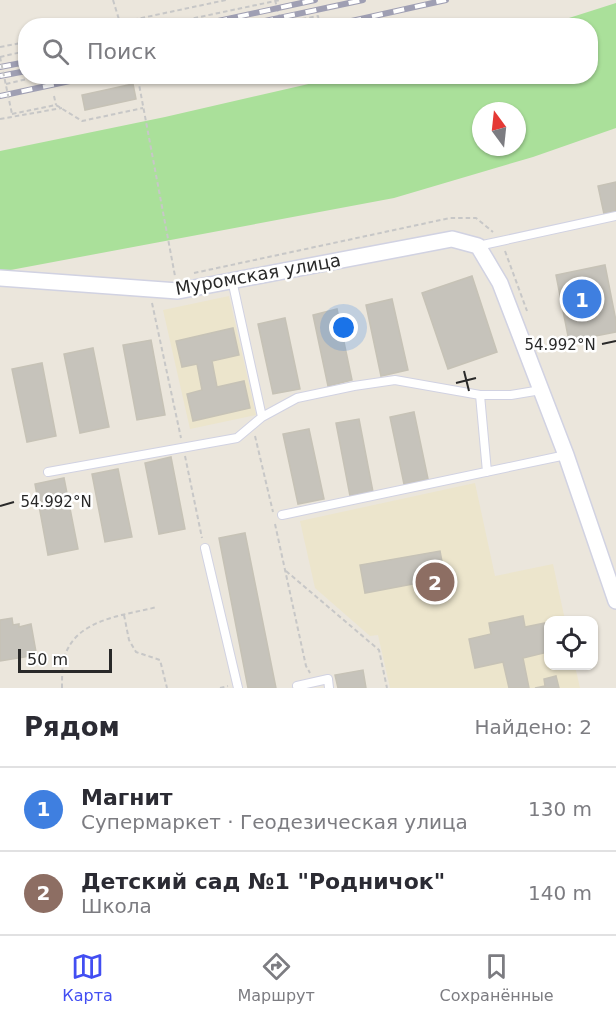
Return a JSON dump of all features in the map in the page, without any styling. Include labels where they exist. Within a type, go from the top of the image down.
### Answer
[{"type":"street","name":"Муромская улица","points":[[0,278],[178,291],[452,239],[478,246]]},
{"type":"street","points":[[478,246],[500,283],[566,455],[616,601]]},
{"type":"lane","points":[[478,246],[616,216]]},
{"type":"lane","points":[[232,280],[262,417]]},
{"type":"lane","points":[[48,472],[237,438],[262,417],[297,398],[354,386],[395,380],[480,395],[511,395],[541,390]]},
{"type":"lane","points":[[480,395],[487,472]]},
{"type":"lane","points":[[282,515],[566,455]]},
{"type":"lane","points":[[205,548],[238,688]]},
{"type":"lane","points":[[297,686],[328,679],[329,688]]},
{"type":"path","points":[[113,0],[118,18]]},
{"type":"path","points":[[146,18],[226,0]]},
{"type":"path","points":[[275,0],[280,18]]},
{"type":"path","points":[[193,18],[280,0]]},
{"type":"path","points":[[0,47],[18,44]]},
{"type":"path","points":[[18,53],[0,57],[12,114],[56,105],[82,121],[143,108]]},
{"type":"path","points":[[6,84],[18,81]]},
{"type":"path","points":[[139,84],[178,291]]},
{"type":"path","points":[[54,96],[56,105]]},
{"type":"path","points":[[0,119],[62,108]]},
{"type":"path","points":[[187,274],[450,218],[476,218],[502,241],[530,320]]},
{"type":"path","points":[[149,289],[205,548]]},
{"type":"path","points":[[253,424],[306,666],[315,682]]},
{"type":"path","points":[[286,571],[378,650],[387,688]]},
{"type":"path","points":[[62,688],[63,664],[67,650],[82,630],[96,622],[158,608]]},
{"type":"path","points":[[124,615],[136,652],[160,660],[167,688]]},
{"type":"shaded area","points":[[229,296],[256,415],[190,429],[163,310]]},
{"type":"shaded area","points":[[475,483],[495,576],[553,564],[564,616],[544,616],[544,670],[576,670],[580,688],[390,688],[378,635],[370,636],[315,588],[300,521]]},
{"type":"green space","points":[[616,3],[616,128],[533,157],[394,198],[0,272],[0,151],[309,84],[598,84],[598,18],[569,18]]},
{"type":"building","points":[[133,84],[136,99],[85,110],[82,95]]},
{"type":"building","points":[[616,182],[616,211],[604,214],[598,186]]},
{"type":"building","points":[[605,265],[616,332],[569,341],[556,275]]},
{"type":"building","points":[[472,276],[497,352],[448,369],[422,293]]},
{"type":"building","points":[[392,299],[408,370],[381,376],[366,305]]},
{"type":"building","points":[[337,309],[352,380],[328,386],[313,315]]},
{"type":"building","points":[[285,318],[300,389],[273,394],[258,324]]},
{"type":"building","points":[[233,328],[239,355],[212,361],[217,387],[244,381],[250,408],[193,421],[187,394],[202,390],[197,364],[182,367],[176,341]]},
{"type":"building","points":[[151,340],[165,415],[137,420],[123,345]]},
{"type":"building","points":[[93,348],[109,427],[80,433],[64,354]]},
{"type":"building","points":[[42,363],[56,436],[27,442],[12,369]]},
{"type":"building","points":[[414,412],[428,479],[404,484],[390,417]]},
{"type":"building","points":[[359,419],[373,492],[350,496],[336,423]]},
{"type":"building","points":[[309,429],[324,499],[298,504],[283,434]]},
{"type":"building","points":[[171,457],[185,529],[159,534],[145,463]]},
{"type":"building","points":[[118,469],[132,537],[105,542],[92,474]]},
{"type":"building","points":[[64,478],[78,549],[48,555],[35,484]]},
{"type":"building","points":[[245,533],[276,688],[248,688],[219,538]]},
{"type":"building","points":[[440,551],[445,578],[365,593],[360,565]]},
{"type":"building","points":[[523,616],[525,627],[544,623],[544,653],[523,658],[529,688],[509,688],[503,662],[475,668],[469,639],[491,634],[489,623]]},
{"type":"building","points":[[12,618],[13,625],[19,624],[19,627],[31,624],[36,652],[30,653],[31,656],[0,661],[0,620]]},
{"type":"building","points":[[363,670],[366,688],[338,688],[335,675]]},
{"type":"building","points":[[556,676],[559,688],[535,688],[545,686],[544,679]]},
{"type":"railway","points":[[232,18],[315,0]]},
{"type":"railway","points":[[279,18],[363,0]]},
{"type":"railway","points":[[365,18],[446,0]]},
{"type":"railway","points":[[0,67],[18,64]]},
{"type":"railway","points":[[0,76],[18,73]]},
{"type":"railway","points":[[0,96],[56,84]]},
{"type":"place","name":"Магнит","points":[[582,299]]},
{"type":"place","name":"Детский сад №1 \"Родничок\"","points":[[435,582]]}]
